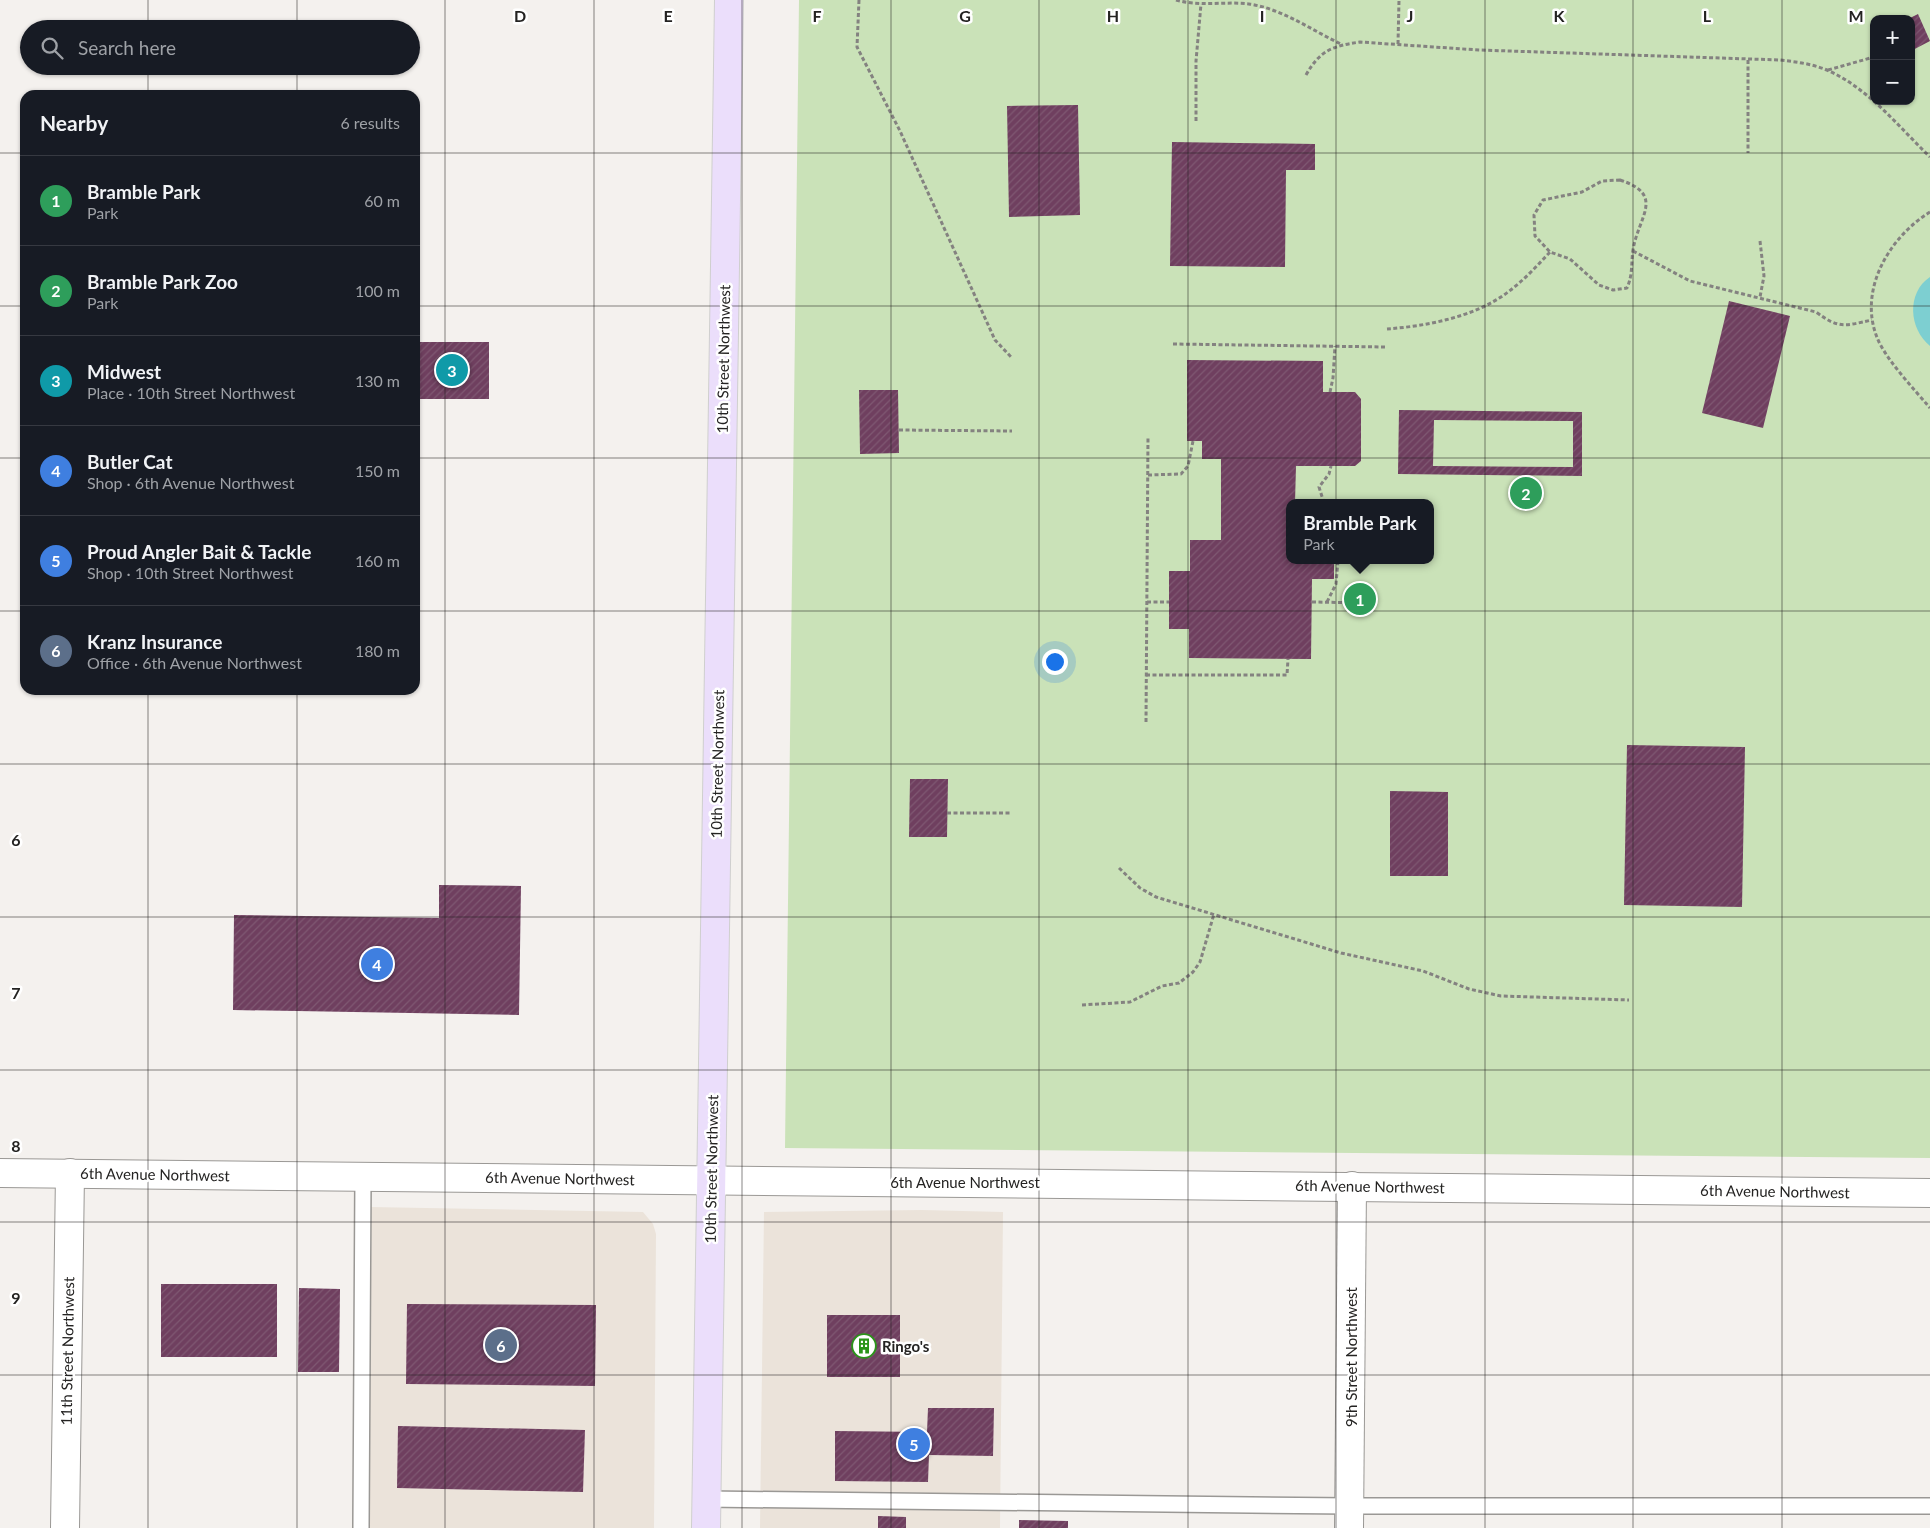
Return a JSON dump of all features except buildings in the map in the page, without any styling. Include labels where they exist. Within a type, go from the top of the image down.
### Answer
[{"type":"main road","name":"10th Street Northwest","points":[[706,1528],[729,0]]},
{"type":"street","name":"6th Avenue Northwest","points":[[0,1173],[1930,1192]]},
{"type":"street","name":"11th Street Northwest","points":[[65,1528],[70,1174]]},
{"type":"street","name":"9th Street Northwest","points":[[1350,1517],[1352,1186]]},
{"type":"lane","points":[[361,1528],[363,1176]]},
{"type":"lane","points":[[706,1499],[1350,1517],[1930,1506]]},
{"type":"path","points":[[858,0],[857,47],[900,131],[995,340],[1012,358]]},
{"type":"path","points":[[1176,0],[1201,4],[1248,4],[1272,9],[1341,45]]},
{"type":"path","points":[[1398,0],[1398,45]]},
{"type":"path","points":[[1196,120],[1196,61],[1201,4]]},
{"type":"path","points":[[1306,75],[1314,61],[1320,56],[1341,45],[1360,42],[1780,60],[1827,70],[1846,79],[1870,98],[1930,157]]},
{"type":"path","points":[[1827,70],[1870,58]]},
{"type":"path","points":[[1748,60],[1748,153]]},
{"type":"path","points":[[1620,180],[1637,186],[1644,195],[1646,206],[1632,251],[1632,276],[1627,288],[1613,290],[1599,285],[1570,259],[1550,252],[1535,236],[1534,215],[1543,200],[1582,192],[1602,181],[1620,180]]},
{"type":"path","points":[[1930,212],[1911,224],[1891,248],[1878,272],[1871,297],[1872,320],[1880,342],[1930,408]]},
{"type":"path","points":[[1760,240],[1764,276],[1760,297]]},
{"type":"path","points":[[1632,251],[1690,281],[1816,312],[1832,324],[1850,325],[1872,320]]},
{"type":"path","points":[[1387,329],[1414,327],[1446,319],[1482,306],[1507,293],[1550,252]]},
{"type":"path","points":[[1173,344],[1386,347]]},
{"type":"path","points":[[1330,392],[1333,378],[1334,346]]},
{"type":"path","points":[[898,430],[1012,431]]},
{"type":"path","points":[[1146,722],[1148,436]]},
{"type":"path","points":[[1148,475],[1181,474],[1188,466],[1193,441]]},
{"type":"path","points":[[1323,499],[1319,487],[1329,474],[1331,466]]},
{"type":"path","points":[[1327,602],[1336,584],[1338,564]]},
{"type":"path","points":[[1147,602],[1170,602]]},
{"type":"path","points":[[1312,602],[1371,603]]},
{"type":"path","points":[[1146,675],[1287,676],[1288,659]]},
{"type":"path","points":[[947,813],[1011,813]]},
{"type":"path","points":[[1119,868],[1140,888],[1156,897],[1341,953],[1423,971],[1469,989],[1501,996],[1629,1000]]},
{"type":"path","points":[[1082,1005],[1130,1002],[1162,986],[1179,983],[1193,972],[1200,962],[1214,914]]},
{"type":"shaded area","points":[[370,1207],[643,1212],[653,1224],[656,1234],[654,1528],[364,1528]]},
{"type":"shaded area","points":[[922,1210],[1003,1212],[1000,1528],[760,1528],[764,1212]]},
{"type":"green space","points":[[799,0],[1930,0],[1930,1158],[785,1148]]},
{"type":"water","points":[[1930,277],[1930,346],[1918,330],[1914,321],[1913,311],[1917,292]]},
{"type":"place","name":"Midwest","points":[[452,370]]},
{"type":"place","name":"Bramble Park Zoo","points":[[1526,493]]},
{"type":"place","name":"Bramble Park","points":[[1360,599]]},
{"type":"place","name":"Butler Cat","points":[[377,964]]},
{"type":"place","name":"Kranz Insurance","points":[[501,1345]]},
{"type":"place","name":"Ringo's","points":[[864,1346]]},
{"type":"place","name":"Proud Angler Bait & Tackle","points":[[914,1444]]}]
